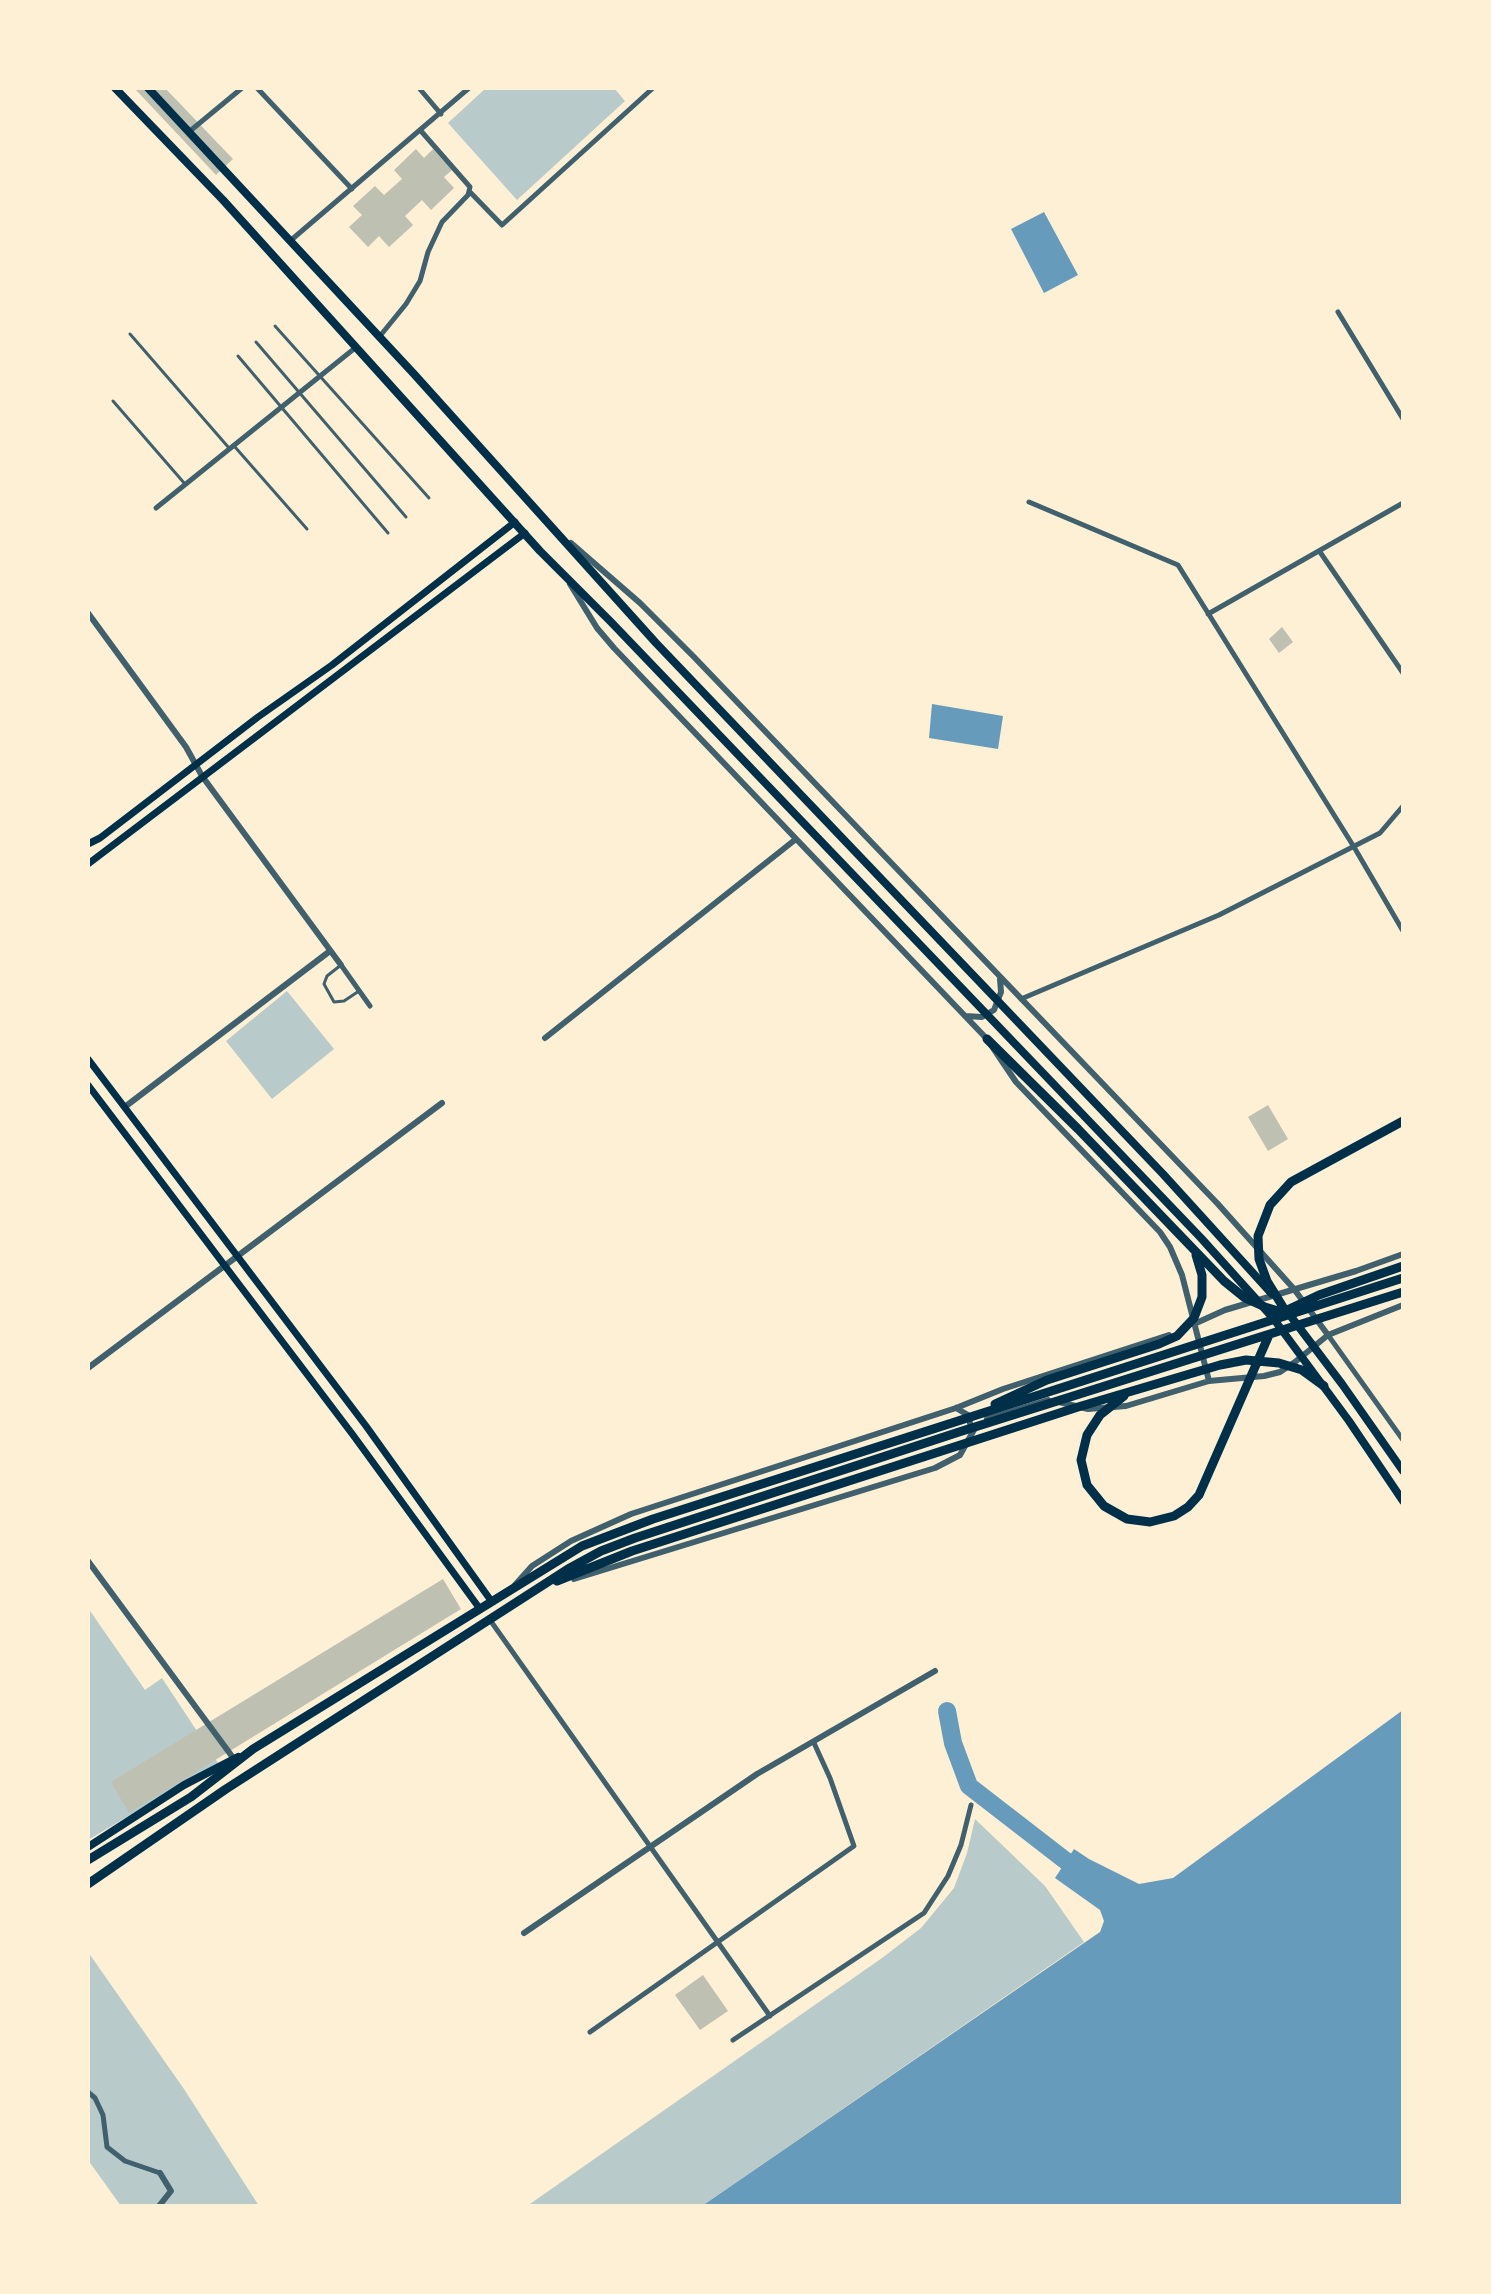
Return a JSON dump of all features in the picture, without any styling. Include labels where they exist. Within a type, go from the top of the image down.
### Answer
[{"type":"highway","points":[[987,1039],[1230,1287],[1265,1307],[1300,1316],[1346,1310]]},
{"type":"highway","points":[[1283,1307],[1267,1281],[1259,1259],[1258,1236],[1270,1205],[1291,1182],[1403,1121]]},
{"type":"highway","points":[[948,1424],[1047,1380],[1177,1336],[1194,1318],[1203,1290],[1201,1267],[1184,1240]]},
{"type":"highway","points":[[1253,1326],[1310,1299],[1403,1266]]},
{"type":"highway","points":[[88,1860],[191,1797],[253,1749],[569,1553],[595,1540],[1403,1278]]},
{"type":"highway","points":[[88,1884],[226,1789],[568,1569],[610,1547],[1403,1292]]},
{"type":"highway","points":[[1132,1390],[1105,1409],[1090,1428],[1084,1443],[1082,1469],[1087,1485],[1104,1506],[1127,1519],[1157,1521],[1182,1512],[1199,1495],[1266,1339],[1280,1322],[1308,1309]]},
{"type":"highway","points":[[536,1591],[623,1555],[1132,1390],[1220,1365],[1246,1360],[1287,1365],[1302,1370],[1324,1386]]},
{"type":"main road","points":[[115,88],[223,200],[564,576],[1201,1238],[1273,1318],[1403,1501]]},
{"type":"main road","points":[[148,88],[380,336],[656,643],[1196,1209],[1283,1307],[1403,1471]]},
{"type":"main road","points":[[88,844],[332,665],[515,522]]},
{"type":"main road","points":[[88,864],[525,533]]},
{"type":"main road","points":[[88,1059],[366,1426],[492,1602]]},
{"type":"main road","points":[[88,1085],[353,1435],[480,1609]]},
{"type":"main road","points":[[88,1847],[184,1785],[253,1749]]},
{"type":"street","points":[[190,131],[242,88]]},
{"type":"street","points":[[257,88],[352,189]]},
{"type":"street","points":[[419,88],[441,114]]},
{"type":"street","points":[[457,88],[462,94]]},
{"type":"street","points":[[290,241],[469,88]]},
{"type":"street","points":[[469,191],[502,225],[653,88]]},
{"type":"street","points":[[380,336],[420,281],[428,252],[442,222],[468,195],[470,187],[421,131]]},
{"type":"street","points":[[1338,312],[1403,419]]},
{"type":"street","points":[[156,508],[355,348]]},
{"type":"street","points":[[1029,502],[1178,565],[1403,931]]},
{"type":"street","points":[[1208,614],[1403,503]]},
{"type":"street","points":[[557,532],[640,603],[694,657],[1217,1203],[1294,1289],[1403,1440]]},
{"type":"street","points":[[1320,552],[1403,673]]},
{"type":"street","points":[[564,576],[597,628],[614,648],[987,1039],[1016,1082],[1160,1232],[1182,1275],[1209,1381]]},
{"type":"street","points":[[88,613],[186,747],[202,776],[370,1006]]},
{"type":"street","points":[[1020,999],[1219,915],[1354,847],[1380,833],[1403,806]]},
{"type":"street","points":[[545,1038],[796,839]]},
{"type":"street","points":[[126,1106],[330,951]]},
{"type":"street","points":[[965,1016],[982,1017],[994,1010],[1001,992],[999,977]]},
{"type":"street","points":[[88,1368],[442,1103]]},
{"type":"street","points":[[507,1592],[532,1566],[571,1541],[618,1519],[1177,1333],[1225,1310],[1403,1254]]},
{"type":"street","points":[[536,1591],[935,1468],[960,1455],[972,1431],[982,1421],[1041,1401],[1052,1400],[1081,1408],[1112,1408],[1209,1381],[1280,1372],[1328,1335],[1403,1305]]},
{"type":"street","points":[[956,1408],[968,1415],[972,1431]]},
{"type":"street","points":[[88,1561],[234,1759]]},
{"type":"street","points":[[490,1619],[770,2016]]},
{"type":"street","points":[[524,1933],[757,1774],[935,1671]]},
{"type":"street","points":[[590,2032],[854,1846],[814,1743]]},
{"type":"street","points":[[733,2040],[924,1913],[948,1876],[961,1845],[971,1805]]},
{"type":"street","points":[[88,2092],[95,2098],[103,2115],[107,2147],[125,2161],[160,2173],[171,2191],[159,2206]]},
{"type":"lane","points":[[275,326],[429,498]]},
{"type":"lane","points":[[130,334],[307,529]]},
{"type":"lane","points":[[256,342],[406,517]]},
{"type":"lane","points":[[238,356],[388,533]]},
{"type":"lane","points":[[113,401],[185,484]]},
{"type":"lane","points":[[341,965],[327,976],[324,988],[336,1003],[359,991]]},
{"type":"shaded area","points":[[486,88],[614,88],[625,101],[517,200],[448,123]]},
{"type":"shaded area","points":[[287,991],[334,1049],[272,1099],[226,1041]]},
{"type":"shaded area","points":[[88,1608],[145,1690],[162,1678],[218,1763],[88,1840]]},
{"type":"shaded area","points":[[975,1819],[1045,1886],[1084,1942],[702,2206],[527,2206],[921,1928],[954,1888]]},
{"type":"shaded area","points":[[88,1952],[184,2089],[259,2206],[121,2206],[88,2160]]},
{"type":"water","points":[[1044,212],[1078,275],[1044,293],[1011,229]]},
{"type":"water","points":[[932,704],[1003,716],[998,749],[929,738]]},
{"type":"water","points":[[1403,1710],[1403,2206],[702,2206],[1100,1932],[1104,1921],[1100,1910],[1055,1878],[1074,1849],[1139,1884],[1173,1878]]},
{"type":"building","points":[[165,88],[233,159],[216,175],[136,90]]},
{"type":"building","points":[[416,149],[424,158],[433,149],[452,170],[444,177],[454,188],[431,210],[422,200],[405,216],[413,225],[389,247],[379,236],[368,247],[349,227],[362,215],[353,206],[375,186],[384,195],[402,179],[394,170]]},
{"type":"building","points":[[1282,627],[1293,642],[1279,653],[1269,639]]},
{"type":"building","points":[[1268,1105],[1288,1139],[1268,1151],[1248,1117]]},
{"type":"building","points":[[443,1579],[461,1609],[129,1813],[111,1782]]},
{"type":"building","points":[[703,1975],[728,2011],[700,2030],[675,1995]]},
{"type":"waterway","points":[[947,1711],[953,1743],[969,1786],[1066,1861]]}]
